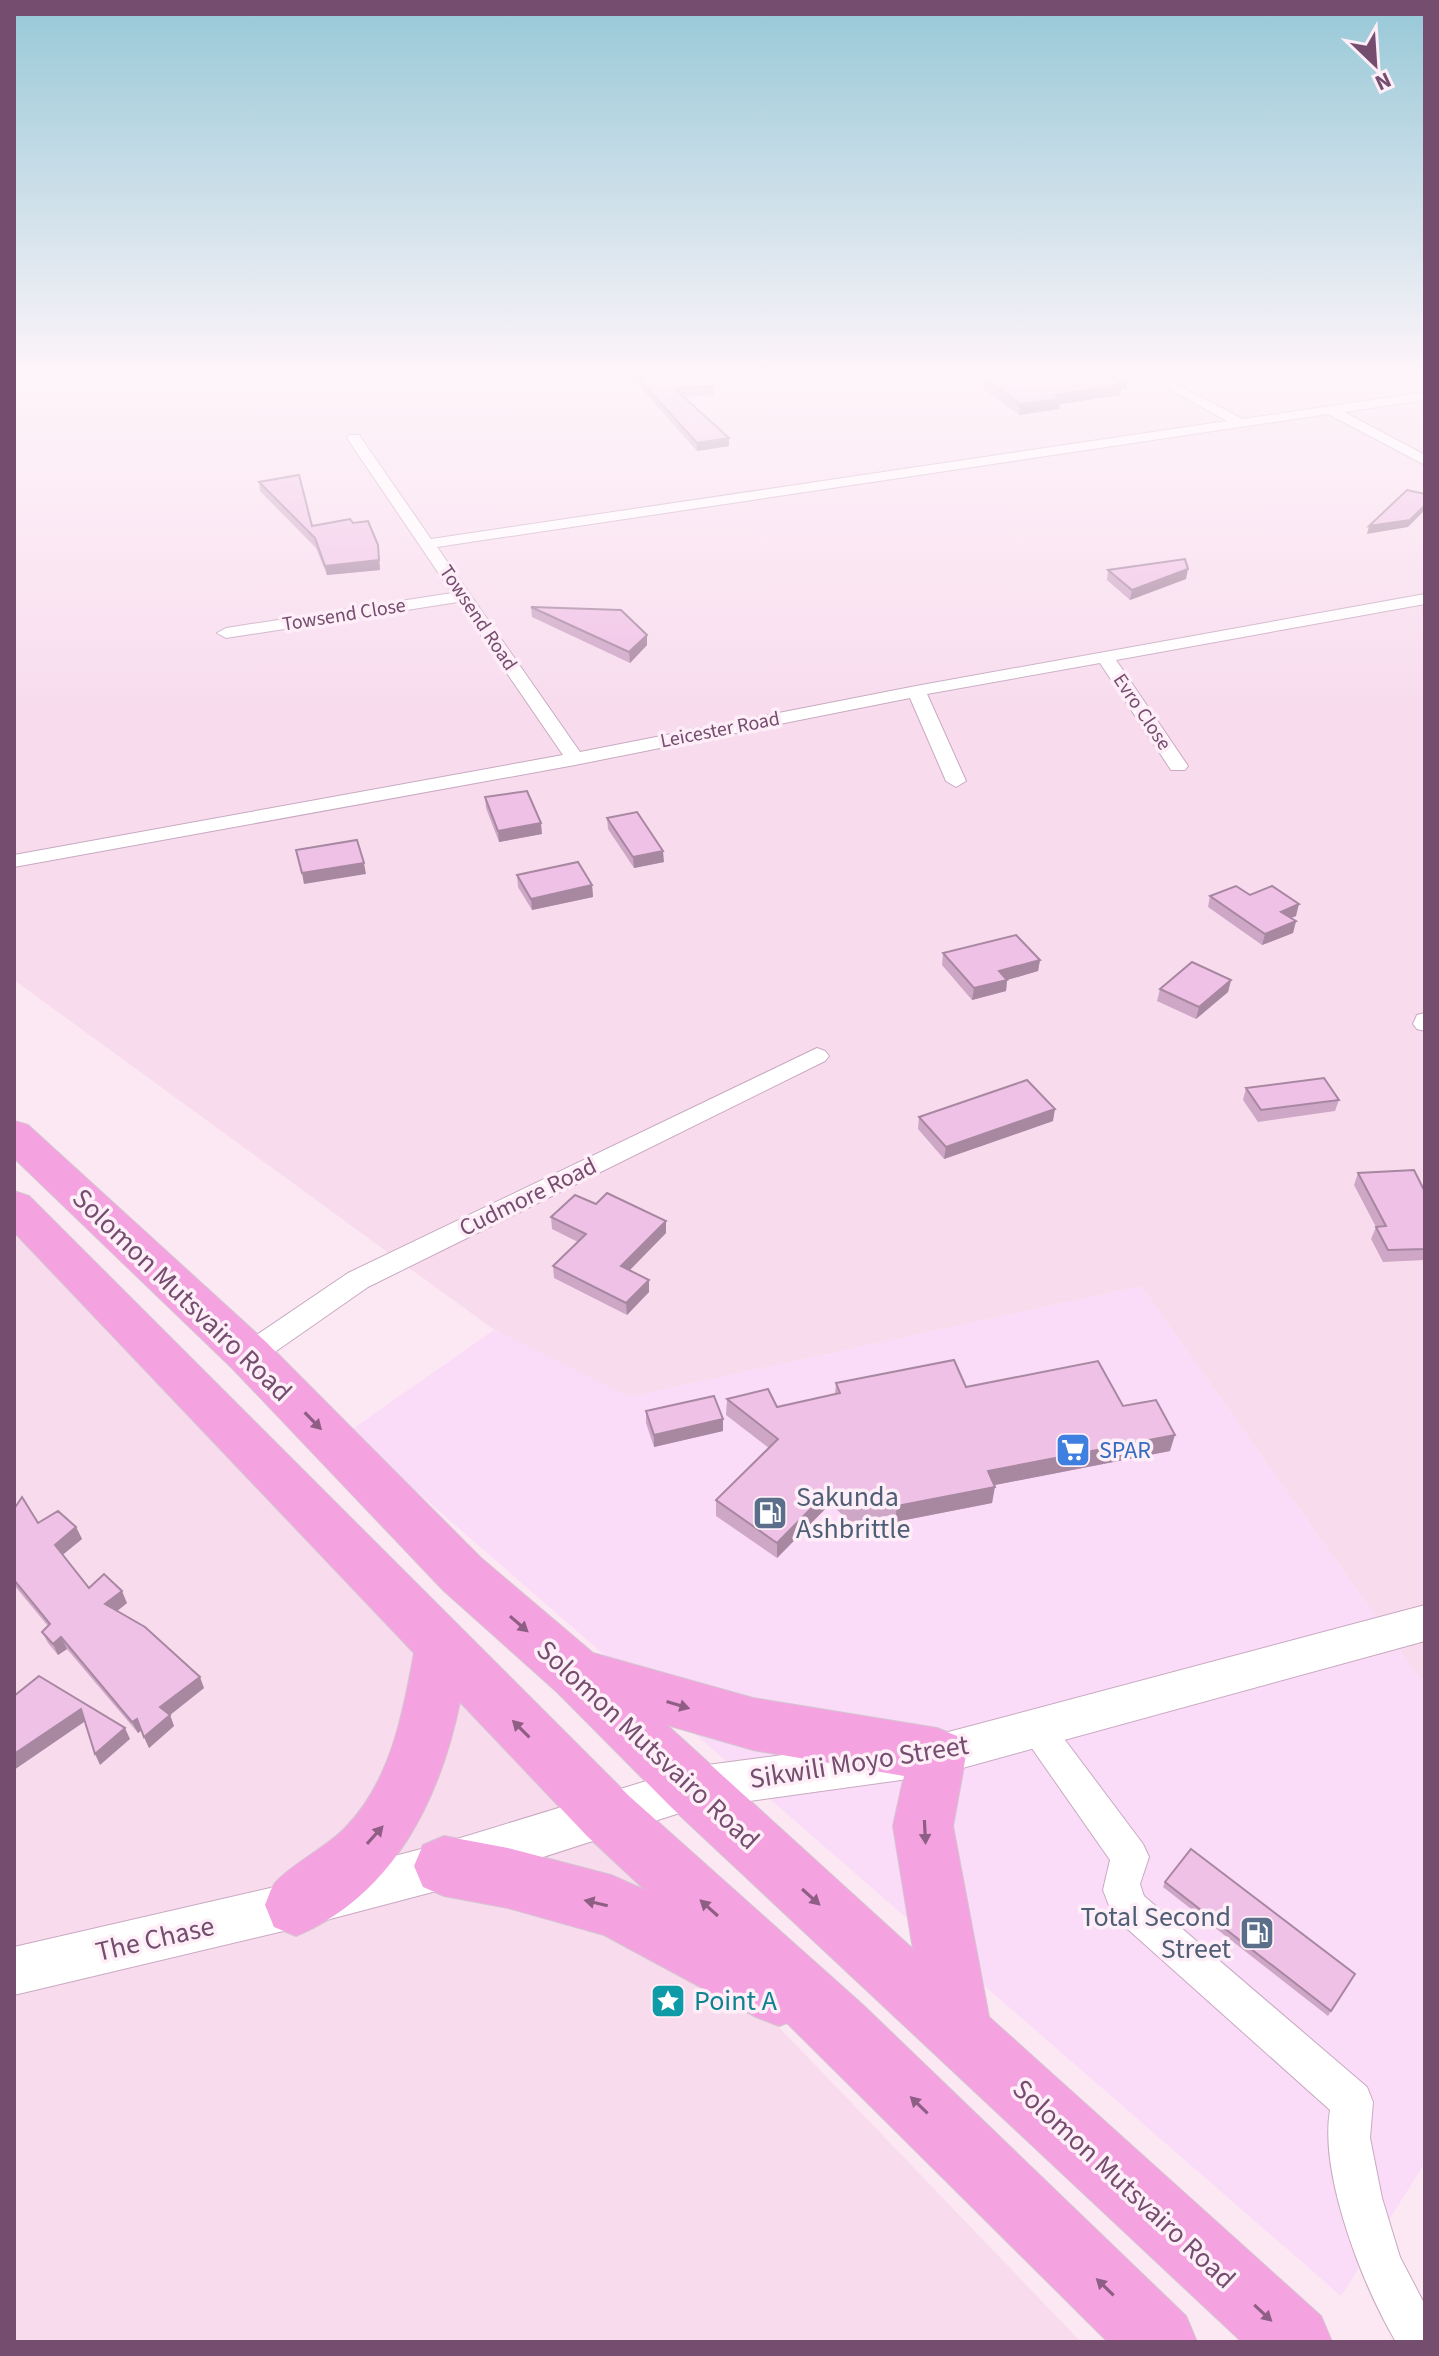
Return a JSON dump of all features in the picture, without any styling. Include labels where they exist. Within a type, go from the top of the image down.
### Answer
[{"type":"highway","name":"Solomon Mutsvairo Road","points":[[14,1135],[249,1355],[462,1574],[577,1674],[692,1788],[1295,2342]]},
{"type":"highway","points":[[14,1206],[608,1816],[840,2028],[1160,2342]]},
{"type":"highway","points":[[296,1905],[351,1861],[382,1829],[399,1798],[432,1712],[442,1648]]},
{"type":"highway","points":[[577,1674],[753,1724],[937,1755],[923,1826],[959,2032]]},
{"type":"highway","points":[[444,1866],[508,1878],[611,1906],[681,1940],[840,2028]]},
{"type":"street","name":"Towsend Road","points":[[388,487],[575,759]]},
{"type":"street","points":[[427,544],[810,487]]},
{"type":"street","name":"Towsend Close","points":[[226,633],[463,596]]},
{"type":"street","name":"Leicester Road","points":[[14,861],[575,759],[916,691],[1425,599]]},
{"type":"street","name":"Evro Close","points":[[1106,659],[1178,766]]},
{"type":"street","points":[[916,691],[956,781]]},
{"type":"street","name":"Cudmore Road","points":[[249,1355],[358,1280],[817,1056]]},
{"type":"street","name":"Sikwili Moyo Street","points":[[296,1905],[444,1866],[692,1788],[937,1755],[1425,1623]]},
{"type":"street","points":[[1035,1727],[1130,1857],[1118,1888],[1131,1909],[1352,2102],[1347,2127],[1365,2227],[1398,2304],[1422,2342]]},
{"type":"street","name":"The Chase","points":[[14,1971],[296,1905]]},
{"type":"shaded area","points":[[14,487],[1425,487],[1425,1678],[1420,1679],[1141,1286],[596,1404],[14,980]]},
{"type":"shaded area","points":[[14,1230],[1081,2342],[14,2342]]},
{"type":"shaded area","points":[[1141,1286],[1420,1679],[1425,1678],[1425,2163],[1341,2296],[348,1432],[494,1330],[628,1397]]},
{"type":"building","points":[[264,487],[302,487],[312,526],[350,519],[353,523],[368,521],[378,545],[379,560],[325,566],[315,538]]},
{"type":"building","points":[[1407,490],[1425,494],[1425,505],[1410,520],[1369,526]]},
{"type":"building","points":[[1185,559],[1188,569],[1132,590],[1108,570]]},
{"type":"building","points":[[531,607],[621,610],[647,635],[629,652]]},
{"type":"building","points":[[527,791],[541,823],[498,831],[485,797]]},
{"type":"building","points":[[637,812],[663,851],[633,857],[607,818]]},
{"type":"building","points":[[357,840],[364,863],[302,873],[296,850]]},
{"type":"building","points":[[578,862],[592,885],[531,899],[517,875]]},
{"type":"building","points":[[1236,886],[1250,895],[1272,886],[1299,904],[1281,912],[1296,921],[1265,934],[1210,896]]},
{"type":"building","points":[[1016,935],[1040,960],[999,971],[1007,980],[974,988],[943,953]]},
{"type":"building","points":[[1192,962],[1231,980],[1199,1007],[1160,989]]},
{"type":"building","points":[[1324,1078],[1339,1100],[1261,1110],[1246,1088]]},
{"type":"building","points":[[1027,1080],[1055,1109],[946,1147],[919,1117]]},
{"type":"building","points":[[1414,1170],[1425,1192],[1425,1249],[1388,1250],[1376,1227],[1386,1226],[1358,1173]]},
{"type":"building","points":[[607,1193],[666,1221],[621,1266],[649,1280],[626,1303],[553,1266],[586,1234],[551,1217],[575,1195],[596,1204]]},
{"type":"building","points":[[954,1360],[966,1387],[1098,1361],[1123,1406],[1156,1400],[1175,1435],[988,1471],[995,1487],[897,1506],[894,1499],[852,1506],[831,1488],[777,1543],[716,1500],[778,1439],[727,1399],[768,1389],[777,1407],[840,1393],[836,1383]]},
{"type":"building","points":[[714,1396],[723,1419],[654,1435],[646,1411]]},
{"type":"building","points":[[22,1497],[38,1523],[58,1511],[76,1527],[55,1545],[89,1588],[104,1574],[122,1591],[105,1604],[145,1627],[200,1677],[160,1707],[170,1715],[144,1737],[137,1719],[132,1722],[61,1637],[53,1644],[42,1632],[50,1624],[14,1580],[14,1509]]},
{"type":"building","points":[[39,1676],[125,1728],[95,1754],[81,1709],[14,1754],[14,1696]]},
{"type":"building","name":"Total Second Street","points":[[1191,1849],[1355,1974],[1331,2011],[1165,1882]]},
{"type":"place","name":"SPAR","points":[[1073,1450]]},
{"type":"place","name":"Sakunda Ashbrittle","points":[[770,1513]]},
{"type":"place","name":"Total Second Street","points":[[1257,1933]]},
{"type":"place","name":"Point A","points":[[668,2001]]}]
